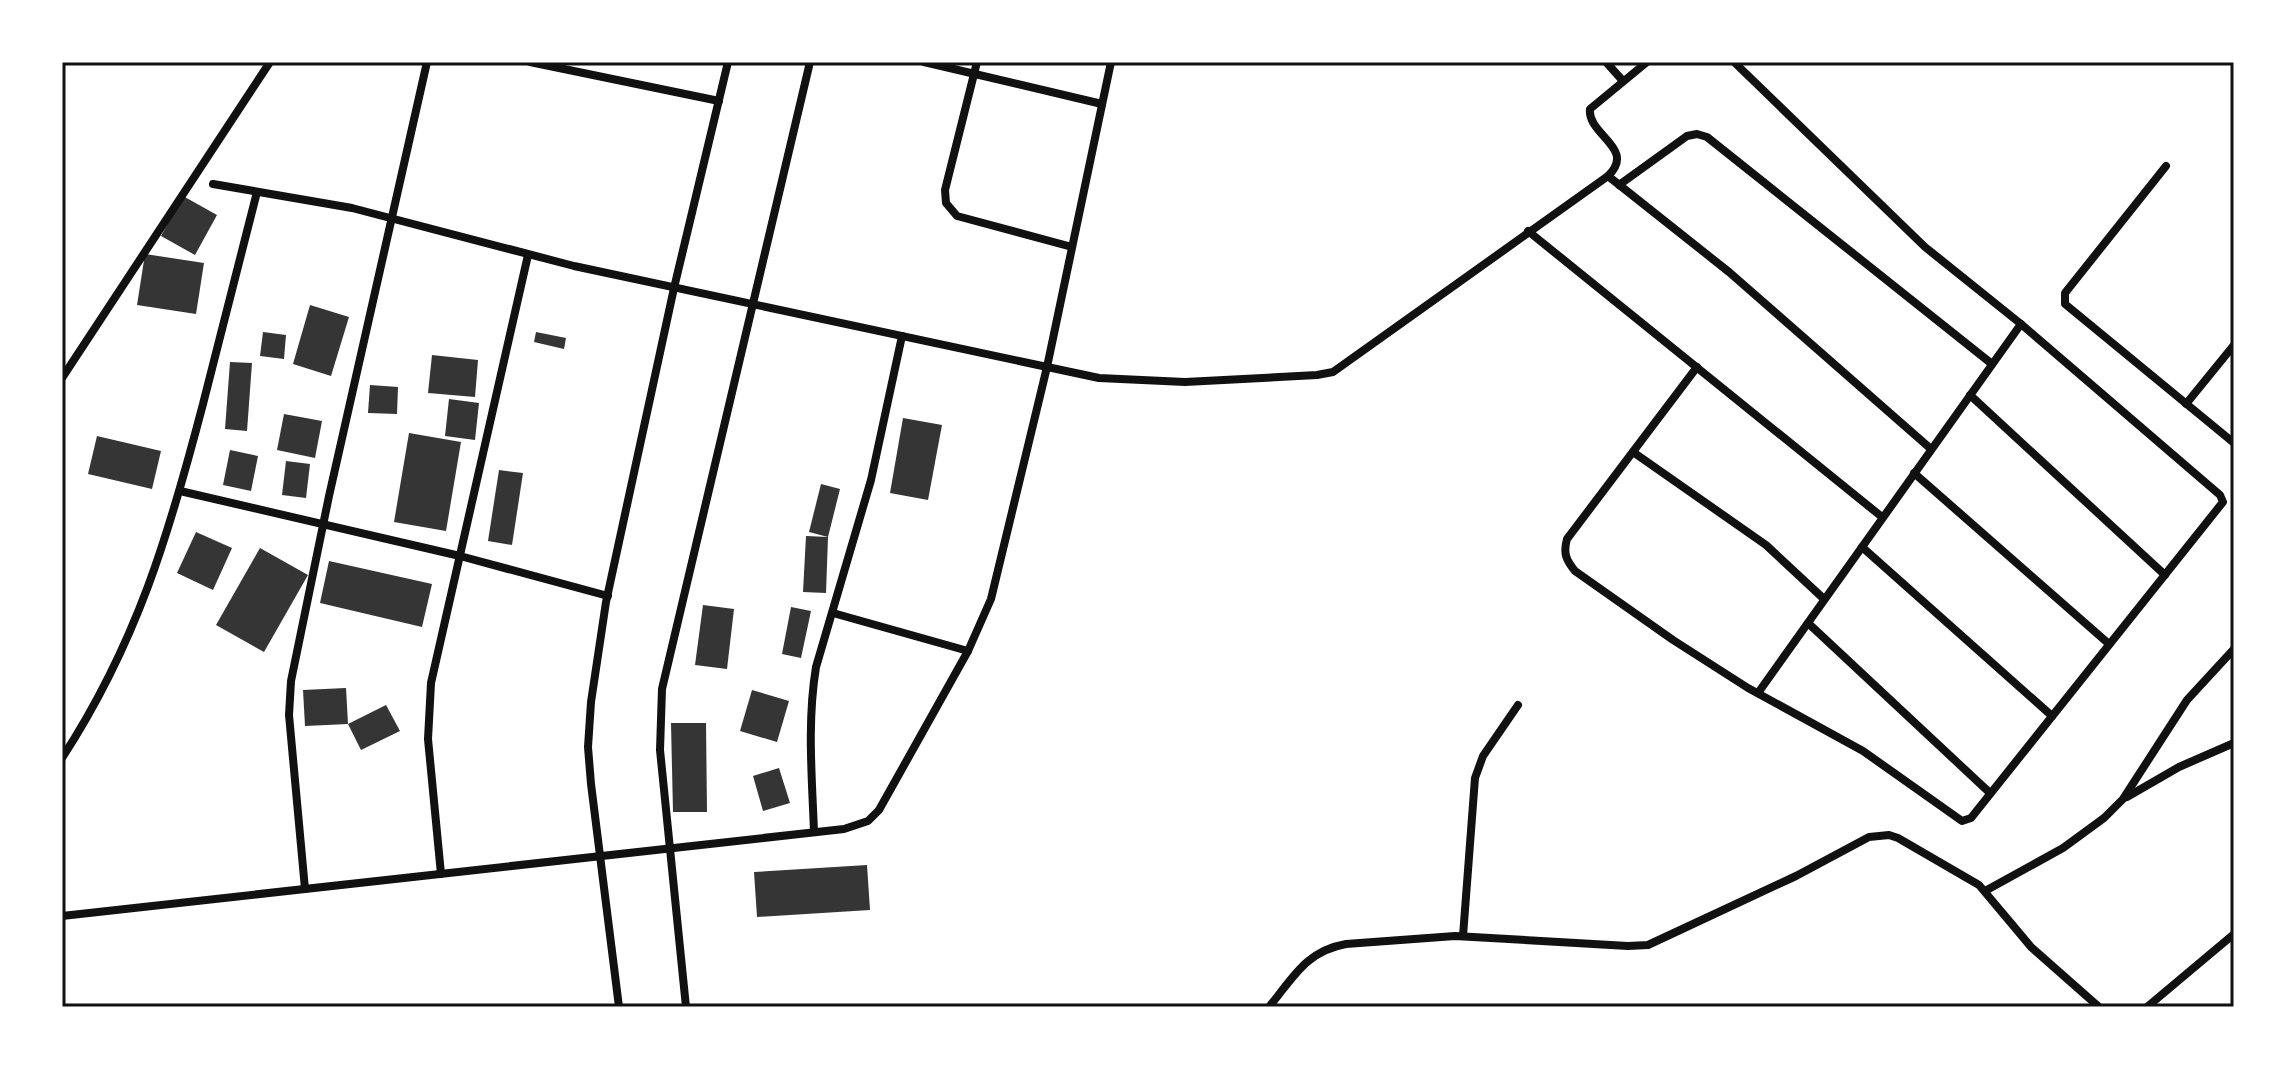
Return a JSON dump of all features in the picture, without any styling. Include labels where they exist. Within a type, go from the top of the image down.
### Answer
[{"type":"street","points":[[62,378],[270,62]]},
{"type":"street","points":[[305,889],[289,715],[291,681],[323,524],[427,62]]},
{"type":"street","points":[[530,62],[719,101]]},
{"type":"street","points":[[619,1007],[588,747],[591,702],[608,596],[674,288],[728,62]]},
{"type":"street","points":[[686,1007],[660,750],[662,689],[810,62]]},
{"type":"street","points":[[924,62],[1102,104]]},
{"type":"street","points":[[977,62],[945,190],[946,203],[957,216],[1072,247]]},
{"type":"street","points":[[62,916],[814,832],[857,826],[868,821],[879,810],[978,633],[994,587],[1047,367],[1111,62]]},
{"type":"street","points":[[1606,62],[1623,81]]},
{"type":"street","points":[[213,184],[352,208],[528,255],[1099,378],[1185,382],[1326,374],[1608,176],[1616,165],[1616,152],[1591,121],[1589,114],[1592,106],[1647,62]]},
{"type":"street","points":[[1697,367],[1567,539],[1564,549],[1566,561],[1575,571],[1673,640],[1758,693],[1863,751],[1959,820],[1971,818],[2221,506],[2222,498],[2021,324],[1925,247],[1734,62]]},
{"type":"street","points":[[1619,185],[1687,136],[1697,134],[1707,137],[1992,364]]},
{"type":"street","points":[[2166,166],[2065,293],[2064,299],[2068,308],[2234,443]]},
{"type":"street","points":[[1608,176],[1740,281],[1931,449]]},
{"type":"street","points":[[62,758],[105,687],[129,637],[173,519],[257,192]]},
{"type":"street","points":[[1528,231],[1882,517]]},
{"type":"street","points":[[441,874],[428,721],[431,683],[528,255]]},
{"type":"street","points":[[1758,693],[2021,324]]},
{"type":"street","points":[[814,832],[811,698],[816,667],[871,480],[902,336]]},
{"type":"street","points":[[2186,404],[2234,345]]},
{"type":"street","points":[[1970,395],[2165,575]]},
{"type":"street","points":[[1633,452],[1745,529],[1824,599]]},
{"type":"street","points":[[1914,473],[2109,644]]},
{"type":"street","points":[[180,491],[460,556],[608,596]]},
{"type":"street","points":[[1862,547],[2052,716]]},
{"type":"street","points":[[833,613],[968,651]]},
{"type":"street","points":[[1808,623],[1990,793]]},
{"type":"street","points":[[2123,799],[2187,700],[2234,649]]},
{"type":"street","points":[[1463,936],[1475,778],[1483,756],[1518,705]]},
{"type":"street","points":[[1985,891],[2083,835],[2123,799],[2179,767],[2234,743]]},
{"type":"street","points":[[1269,1007],[1304,963],[1329,947],[1431,936],[1648,945],[1796,876],[1869,837],[1879,835],[1898,838],[1971,879],[1985,891],[2031,947],[2099,1007]]},
{"type":"street","points":[[2147,1007],[2234,934]]},
{"type":"building","points":[[183,196],[217,215],[195,255],[161,236]]},
{"type":"building","points":[[145,254],[204,263],[196,314],[137,305]]},
{"type":"building","points":[[310,305],[349,317],[331,376],[293,364]]},
{"type":"building","points":[[263,332],[286,335],[284,359],[260,356]]},
{"type":"building","points":[[536,332],[566,338],[564,349],[534,342]]},
{"type":"building","points":[[432,355],[478,360],[475,397],[428,393]]},
{"type":"building","points":[[230,362],[252,363],[247,431],[225,429]]},
{"type":"building","points":[[370,385],[398,387],[397,414],[368,413]]},
{"type":"building","points":[[449,399],[479,403],[475,440],[445,436]]},
{"type":"building","points":[[284,414],[322,421],[315,458],[277,450]]},
{"type":"building","points":[[903,418],[942,425],[928,500],[890,493]]},
{"type":"building","points":[[409,433],[461,442],[446,531],[394,522]]},
{"type":"building","points":[[97,436],[161,451],[152,489],[88,474]]},
{"type":"building","points":[[230,450],[258,456],[251,491],[223,485]]},
{"type":"building","points":[[286,461],[310,464],[306,498],[282,495]]},
{"type":"building","points":[[499,470],[523,473],[512,545],[488,541]]},
{"type":"building","points":[[821,484],[840,489],[828,537],[809,532]]},
{"type":"building","points":[[196,532],[232,548],[213,590],[177,573]]},
{"type":"building","points":[[806,536],[828,537],[826,593],[803,592]]},
{"type":"building","points":[[260,548],[308,575],[264,652],[216,625]]},
{"type":"building","points":[[329,561],[432,584],[422,627],[320,603]]},
{"type":"building","points":[[703,605],[734,609],[727,669],[695,665]]},
{"type":"building","points":[[791,607],[811,611],[801,658],[782,654]]},
{"type":"building","points":[[346,688],[348,724],[305,726],[303,690]]},
{"type":"building","points":[[752,690],[789,701],[777,742],[740,731]]},
{"type":"building","points":[[386,705],[400,731],[361,750],[348,724]]},
{"type":"building","points":[[671,723],[706,723],[707,812],[673,812]]},
{"type":"building","points":[[779,768],[790,803],[763,811],[753,776]]},
{"type":"building","points":[[867,865],[870,910],[757,917],[754,872]]}]
